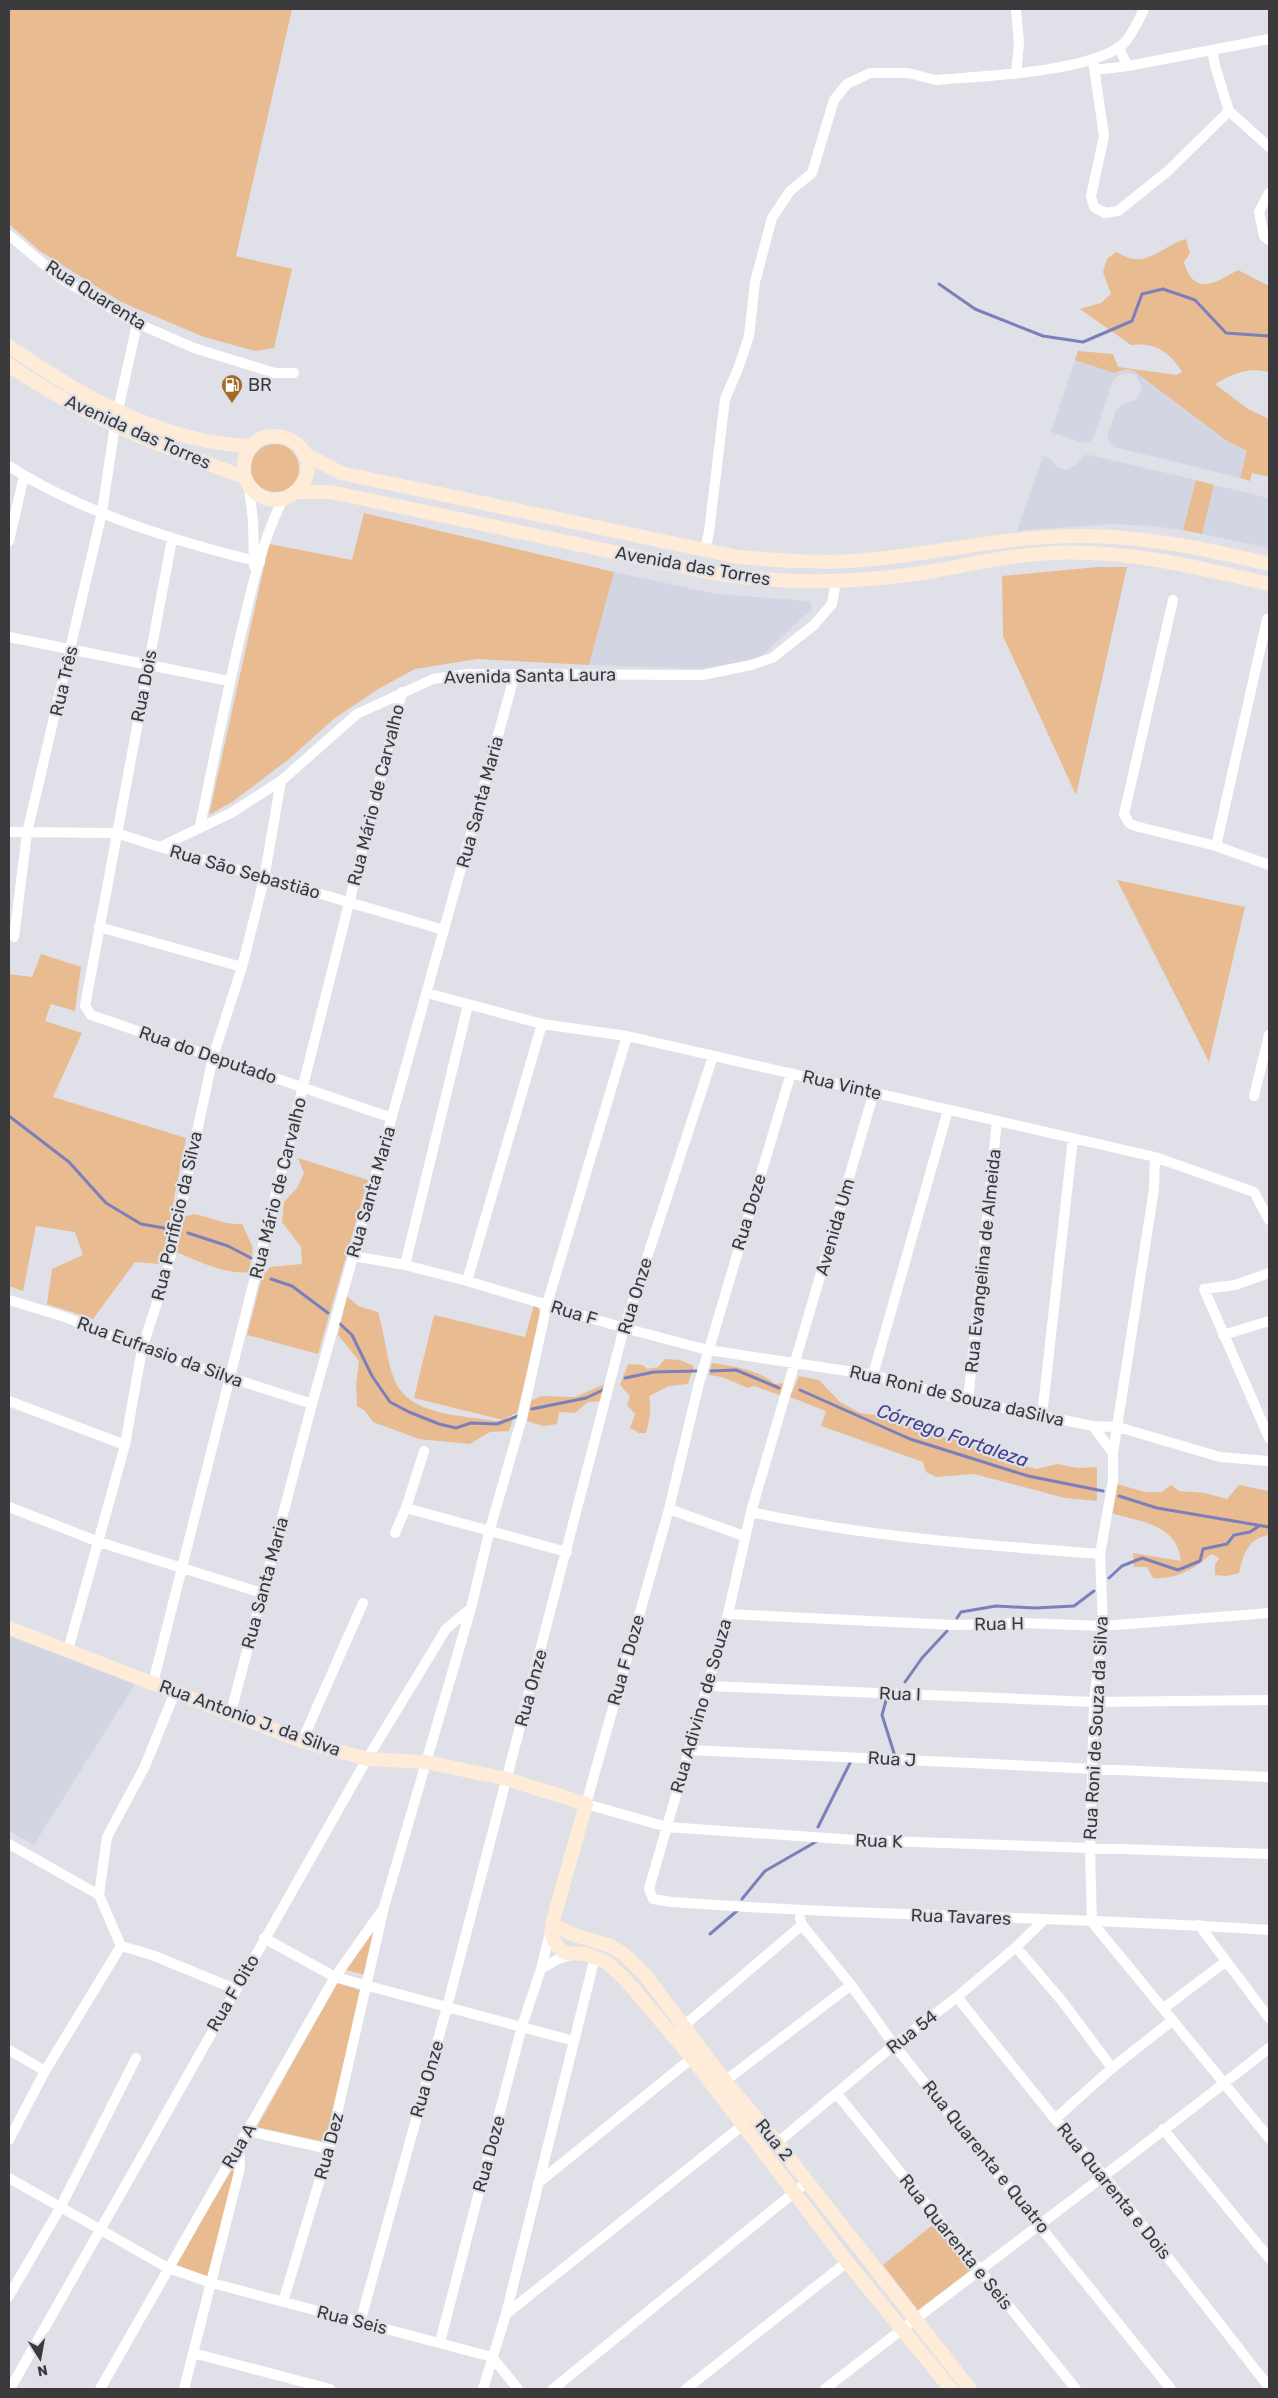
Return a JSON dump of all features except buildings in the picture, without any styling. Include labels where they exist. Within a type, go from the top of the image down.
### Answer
[{"type":"main road","name":"Avenida das Torres","points":[[9,346],[83,393],[174,434],[201,442],[251,446],[265,438],[282,436],[292,440],[305,454],[341,473],[705,550],[765,559],[842,561],[1038,538],[1089,536],[1154,540],[1269,564]]},
{"type":"main road","name":"Avenida das Torres","points":[[9,365],[76,406],[115,426],[246,482],[264,498],[283,499],[297,492],[330,492],[708,572],[764,580],[836,582],[915,574],[1036,554],[1106,552],[1182,564],[1269,584]]},
{"type":"main road","points":[[246,482],[242,466],[245,455],[251,446]]},
{"type":"main road","points":[[297,492],[307,474],[305,454]]},
{"type":"main road","name":"Rua Antonio J. da Silva","points":[[9,1628],[231,1712],[302,1741],[367,1758],[426,1762],[507,1779],[586,1804]]},
{"type":"main road","name":"Rua F Doze","points":[[551,1929],[586,1804]]},
{"type":"main road","name":"Rua 2","points":[[551,1929],[561,1949],[568,1954],[595,1957],[606,1962],[678,2031],[725,2081],[807,2182],[909,2324],[951,2389]]},
{"type":"main road","name":"Rua 2","points":[[551,1929],[611,1946],[626,1956],[646,1976],[692,2058],[847,2262],[970,2389]]},
{"type":"street","points":[[1016,9],[1019,44],[1016,74]]},
{"type":"street","points":[[1094,65],[1123,44],[1144,9]]},
{"type":"street","points":[[705,550],[709,532],[725,399],[749,336],[760,258],[772,218],[790,191],[812,173],[834,100],[847,84],[870,73],[908,72],[936,80],[1016,74],[1094,65],[1128,66],[1269,38]]},
{"type":"street","points":[[1118,47],[1128,66]]},
{"type":"street","points":[[1212,50],[1214,66],[1229,111],[1269,147]]},
{"type":"street","points":[[1094,65],[1104,136],[1092,196],[1094,207],[1105,212],[1118,211],[1168,171],[1229,111]]},
{"type":"street","points":[[1269,193],[1259,212],[1264,236],[1269,240]]},
{"type":"street","name":"Rua Quarenta","points":[[9,235],[59,277],[137,324],[194,348],[275,373],[294,373]]},
{"type":"street","points":[[118,410],[137,324]]},
{"type":"street","name":"Rua Três","points":[[14,937],[28,832],[72,649],[102,512],[115,426]]},
{"type":"street","points":[[9,466],[24,476],[102,512],[172,539],[257,561]]},
{"type":"street","points":[[9,541],[24,476]]},
{"type":"street","points":[[246,482],[253,521],[257,561]]},
{"type":"street","points":[[200,826],[229,681],[257,561],[267,533],[283,499]]},
{"type":"street","name":"Rua Dois","points":[[86,1006],[116,833],[172,539]]},
{"type":"street","name":"Avenida Santa Laura","points":[[160,847],[200,826],[231,814],[281,780],[357,714],[433,679],[467,674],[703,675],[751,665],[772,658],[814,624],[832,604],[836,582]]},
{"type":"street","points":[[1173,600],[1125,807],[1126,819],[1135,826],[1216,846],[1269,865]]},
{"type":"street","points":[[1216,846],[1267,619]]},
{"type":"street","points":[[9,637],[229,681]]},
{"type":"street","name":"Rua Santa Maria","points":[[231,1712],[312,1404],[515,674]]},
{"type":"street","name":"Rua Mário de Carvalho","points":[[153,1683],[402,692]]},
{"type":"street","name":"Rua Porificio da Silva","points":[[68,1650],[125,1445],[142,1349],[168,1268],[214,1057],[242,967],[264,878],[281,780]]},
{"type":"street","points":[[9,832],[116,833],[160,847]]},
{"type":"street","name":"Rua São Sebastião","points":[[160,847],[444,930]]},
{"type":"street","points":[[99,927],[242,967]]},
{"type":"street","name":"Rua Vinte","points":[[426,993],[542,1024],[628,1036],[1154,1157],[1254,1192],[1269,1220]]},
{"type":"street","points":[[405,1265],[468,1005]]},
{"type":"street","name":"Rua do Deputado","points":[[86,1006],[91,1015],[392,1118]]},
{"type":"street","points":[[467,1281],[542,1024]]},
{"type":"street","points":[[1254,1096],[1269,1035]]},
{"type":"street","points":[[384,1906],[471,1608],[490,1529],[522,1418],[547,1304],[628,1036]]},
{"type":"street","name":"Rua Onze","points":[[360,2323],[447,2007],[624,1328],[713,1056]]},
{"type":"street","name":"Rua Doze","points":[[708,1350],[791,1074]]},
{"type":"street","name":"Avenida Um","points":[[751,1512],[874,1092]]},
{"type":"street","points":[[873,1375],[948,1110]]},
{"type":"street","name":"Rua Evangelina de Almeida","points":[[968,1401],[997,1120]]},
{"type":"street","points":[[1042,1416],[1073,1138]]},
{"type":"street","points":[[1118,1428],[1154,1189],[1154,1157]]},
{"type":"street","name":"Rua F","points":[[353,1256],[405,1265],[467,1281],[624,1328],[708,1350],[796,1362]]},
{"type":"street","points":[[1269,1273],[1235,1285],[1204,1289],[1269,1438]]},
{"type":"street","name":"Rua Eufrasio da Silva","points":[[9,1300],[65,1318],[142,1349],[312,1404]]},
{"type":"street","points":[[1223,1335],[1269,1321]]},
{"type":"street","name":"Rua F Doze","points":[[586,1804],[669,1509],[708,1350]]},
{"type":"street","name":"Rua Roni de Souza daSilva","points":[[796,1362],[873,1375],[968,1401],[1093,1426],[1118,1428],[1220,1457],[1269,1461]]},
{"type":"street","points":[[9,1401],[125,1445]]},
{"type":"street","points":[[1093,1426],[1113,1453]]},
{"type":"street","name":"Rua Roni de Souza da Silva","points":[[1092,1922],[1090,1849],[1094,1768],[1094,1702],[1103,1626],[1100,1559],[1113,1481],[1113,1453],[1118,1428]]},
{"type":"street","points":[[395,1533],[406,1508],[424,1451]]},
{"type":"street","points":[[9,1507],[99,1542],[262,1593]]},
{"type":"street","points":[[406,1508],[490,1529],[567,1552]]},
{"type":"street","points":[[669,1509],[744,1536]]},
{"type":"street","points":[[751,1512],[802,1523],[1100,1559]]},
{"type":"street","name":"Rua Adivino de Souza","points":[[654,1899],[649,1889],[728,1614],[744,1536],[751,1512]]},
{"type":"street","points":[[302,1741],[362,1603]]},
{"type":"street","name":"Rua F Oito","points":[[10,2389],[367,1758],[446,1629],[471,1608]]},
{"type":"street","name":"Rua H","points":[[728,1614],[945,1625],[1023,1623],[1103,1626],[1269,1613]]},
{"type":"street","name":"Rua I","points":[[707,1686],[1094,1702],[1269,1700]]},
{"type":"street","points":[[175,1692],[145,1766],[107,1837],[99,1895],[121,1946],[152,1956],[235,1989]]},
{"type":"street","name":"Rua J","points":[[690,1750],[1269,1777]]},
{"type":"street","points":[[586,1804],[667,1827]]},
{"type":"street","name":"Rua K","points":[[667,1827],[856,1840],[1269,1854]]},
{"type":"street","points":[[9,1844],[99,1895]]},
{"type":"street","name":"Rua Tavares","points":[[654,1899],[798,1911],[1199,1925],[1269,1930]]},
{"type":"street","name":"Rua A","points":[[100,2389],[335,1977],[384,1906]]},
{"type":"street","name":"Rua Dez","points":[[283,2302],[329,2149],[367,1988],[384,1906]]},
{"type":"street","points":[[678,2031],[802,1925],[798,1911]]},
{"type":"street","name":"Rua 54","points":[[777,2143],[894,2044],[957,1997],[1045,1920]]},
{"type":"street","points":[[1092,1922],[1269,2138]]},
{"type":"street","name":"Rua Quarenta e Quatro","points":[[802,1925],[851,1985],[894,2044],[1040,2223],[1171,2389]]},
{"type":"street","points":[[1199,1925],[1269,2018]]},
{"type":"street","name":"Rua F Doze","points":[[541,1969],[551,1929]]},
{"type":"street","points":[[264,1938],[335,1977],[367,1988],[522,2026],[574,2042]]},
{"type":"street","points":[[9,2140],[45,2071],[121,1946]]},
{"type":"street","points":[[1016,1947],[1062,2001],[1112,2068]]},
{"type":"street","name":"Rua 2","points":[[541,1969],[558,1959],[576,1954]]},
{"type":"street","points":[[482,2389],[506,2314],[595,1957]]},
{"type":"street","points":[[1164,2008],[1225,1962]]},
{"type":"street","name":"Rua Doze","points":[[440,2342],[522,2026],[541,1969]]},
{"type":"street","points":[[725,2081],[851,1985]]},
{"type":"street","name":"Rua Quarenta e Dois","points":[[957,1997],[1055,2119],[1105,2177],[1269,2387]]},
{"type":"street","points":[[1055,2119],[1112,2068],[1173,2020]]},
{"type":"street","points":[[825,2389],[1040,2223],[1105,2177],[1269,2048]]},
{"type":"street","points":[[9,2050],[45,2071]]},
{"type":"street","points":[[9,2296],[60,2208],[136,2058]]},
{"type":"street","points":[[538,2183],[692,2058]]},
{"type":"street","name":"Rua Quarenta e Seis","points":[[837,2094],[1076,2389]]},
{"type":"street","points":[[506,2314],[743,2124]]},
{"type":"street","points":[[1164,2129],[1269,2258]]},
{"type":"street","points":[[248,2131],[329,2149]]},
{"type":"street","points":[[184,2389],[240,2168],[239,2147]]},
{"type":"street","name":"Rua Seis","points":[[9,2178],[60,2208],[101,2228],[168,2268],[212,2283],[492,2357]]},
{"type":"street","points":[[553,2389],[807,2182]]},
{"type":"street","points":[[686,2389],[847,2262]]},
{"type":"street","points":[[193,2353],[330,2389]]},
{"type":"street","points":[[492,2357],[518,2389]]},
{"type":"shaded area","points":[[9,9],[292,9],[236,256],[292,269],[274,348],[255,351],[204,337],[121,302],[40,251],[9,224]]},
{"type":"shaded area","points":[[1186,239],[1190,253],[1184,262],[1193,280],[1206,284],[1238,270],[1269,286],[1269,372],[1254,370],[1241,372],[1215,384],[1248,409],[1269,419],[1269,477],[1252,473],[1250,481],[1240,478],[1247,451],[1227,441],[1134,371],[1126,369],[1114,373],[1075,360],[1078,351],[1113,354],[1118,367],[1177,375],[1182,372],[1172,359],[1161,350],[1147,345],[1131,345],[1080,309],[1101,303],[1111,294],[1103,272],[1107,259],[1116,252],[1134,259],[1147,258]]},
{"type":"shaded area","points":[[1075,360],[1114,373],[1126,369],[1134,371],[1227,441],[1247,451],[1240,478],[1114,447],[1107,437],[1116,410],[1121,405],[1136,400],[1142,388],[1136,375],[1128,373],[1119,375],[1113,380],[1091,441],[1082,443],[1051,432]]},
{"type":"shaded area","points":[[270,444],[280,444],[292,451],[299,463],[299,473],[292,485],[280,492],[270,492],[262,488],[255,481],[251,473],[251,463],[255,455],[262,448]]},
{"type":"shaded area","points":[[1085,455],[1196,480],[1183,530],[1111,524],[1017,531],[1043,456],[1050,458],[1057,468],[1067,470],[1076,465]]},
{"type":"shaded area","points":[[1196,480],[1214,485],[1202,534],[1183,530]]},
{"type":"shaded area","points":[[1214,485],[1269,498],[1269,548],[1202,534]]},
{"type":"shaded area","points":[[364,513],[614,572],[589,665],[477,659],[415,669],[380,688],[335,718],[289,759],[232,802],[209,815],[269,544],[352,560]]},
{"type":"shaded area","points":[[1098,567],[1127,567],[1076,795],[1003,636],[1002,576]]},
{"type":"shaded area","points":[[614,572],[716,594],[810,601],[812,609],[758,659],[699,669],[589,665]]},
{"type":"shaded area","points":[[1117,880],[1245,907],[1209,1062]]},
{"type":"shaded area","points":[[41,954],[81,967],[75,1011],[51,1004],[45,1021],[82,1033],[53,1097],[186,1138],[161,1264],[135,1262],[93,1319],[47,1304],[52,1269],[83,1255],[75,1232],[36,1226],[23,1291],[9,1286],[9,974],[32,977]]},
{"type":"shaded area","points":[[298,1158],[368,1180],[318,1354],[247,1335],[262,1277],[270,1267],[302,1264],[301,1247],[282,1222],[284,1202],[297,1188],[304,1173]]},
{"type":"shaded area","points":[[194,1214],[223,1222],[242,1224],[253,1248],[249,1272],[221,1269],[176,1252],[184,1217]]},
{"type":"shaded area","points":[[347,1296],[358,1306],[378,1312],[395,1381],[402,1393],[412,1401],[438,1412],[495,1421],[503,1420],[414,1398],[434,1315],[525,1337],[534,1305],[538,1307],[541,1317],[517,1413],[503,1419],[514,1416],[509,1431],[490,1432],[470,1444],[419,1439],[373,1422],[364,1410],[357,1406],[356,1384],[359,1361],[338,1335]]},
{"type":"shaded area","points":[[665,1359],[680,1360],[694,1366],[688,1384],[669,1386],[649,1396],[650,1410],[646,1433],[639,1433],[630,1428],[635,1414],[627,1405],[630,1396],[620,1385],[628,1364],[643,1365],[647,1369],[658,1367]]},
{"type":"shaded area","points":[[712,1363],[754,1372],[775,1384],[786,1383],[782,1396],[754,1386],[748,1388],[722,1377],[709,1375]]},
{"type":"shaded area","points":[[799,1376],[819,1380],[840,1402],[860,1413],[882,1416],[901,1424],[925,1428],[946,1438],[968,1441],[998,1460],[1037,1469],[1057,1464],[1078,1468],[1097,1467],[1097,1501],[1065,1498],[974,1474],[936,1477],[926,1472],[923,1462],[821,1426],[826,1411],[790,1397]]},
{"type":"shaded area","points":[[607,1383],[603,1401],[588,1402],[575,1413],[559,1412],[557,1424],[543,1426],[527,1421],[531,1401],[541,1396],[575,1397]]},
{"type":"shaded area","points":[[1117,1484],[1145,1492],[1162,1492],[1171,1485],[1179,1491],[1205,1493],[1227,1499],[1239,1485],[1269,1491],[1269,1535],[1251,1544],[1242,1560],[1239,1573],[1227,1576],[1215,1575],[1215,1565],[1219,1558],[1211,1554],[1191,1569],[1177,1575],[1153,1578],[1147,1567],[1134,1567],[1133,1553],[1181,1561],[1178,1549],[1173,1539],[1156,1526],[1111,1513]]},
{"type":"shaded area","points":[[9,1634],[135,1684],[34,1845],[9,1831]]},
{"type":"shaded area","points":[[382,1913],[365,1975],[343,1969]]},
{"type":"shaded area","points":[[337,1983],[362,1991],[325,2142],[257,2127]]},
{"type":"shaded area","points":[[237,2161],[209,2277],[175,2264]]},
{"type":"shaded area","points":[[935,2223],[972,2269],[918,2310],[883,2265]]},
{"type":"waterway","points":[[939,284],[975,309],[1043,336],[1083,342],[1132,321],[1142,294],[1163,289],[1195,300],[1226,333],[1269,336]]},
{"type":"waterway","name":"Córrego Fortaleza","points":[[9,1116],[69,1162],[106,1203],[141,1224],[164,1228]]},
{"type":"waterway","name":"Córrego Fortaleza","points":[[188,1233],[228,1246],[251,1258]]},
{"type":"waterway","name":"Córrego Fortaleza","points":[[271,1279],[292,1286],[328,1313]]},
{"type":"waterway","name":"Córrego Fortaleza","points":[[338,1322],[352,1335],[372,1376],[390,1402],[409,1412],[439,1424],[456,1428],[471,1423],[497,1424],[518,1416]]},
{"type":"waterway","name":"Córrego Fortaleza","points":[[711,1371],[736,1370],[779,1388]]},
{"type":"waterway","name":"Córrego Fortaleza","points":[[625,1378],[654,1372],[696,1371]]},
{"type":"waterway","name":"Córrego Fortaleza","points":[[532,1409],[586,1398],[605,1389]]},
{"type":"waterway","name":"Córrego Fortaleza","points":[[800,1390],[910,1439],[1028,1476],[1103,1491]]},
{"type":"waterway","name":"Córrego Fortaleza","points":[[1119,1496],[1157,1508],[1269,1527]]},
{"type":"waterway","name":"Córrego Fortaleza","points":[[1109,1578],[1122,1566],[1142,1558],[1178,1570],[1200,1561],[1203,1549],[1227,1544],[1234,1535],[1250,1532],[1259,1526]]},
{"type":"waterway","name":"Córrego Fortaleza","points":[[957,1618],[961,1612],[996,1606],[1035,1608],[1074,1606],[1094,1591]]},
{"type":"waterway","name":"Córrego Fortaleza","points":[[905,1682],[922,1658],[947,1631]]},
{"type":"waterway","name":"Córrego Fortaleza","points":[[887,1697],[882,1715],[894,1753]]},
{"type":"waterway","name":"Córrego Fortaleza","points":[[818,1827],[850,1763]]},
{"type":"waterway","name":"Córrego Fortaleza","points":[[742,1899],[765,1871],[819,1840]]},
{"type":"waterway","points":[[710,1934],[738,1910]]},
{"type":"place","name":"BR","points":[[232,404]]}]
